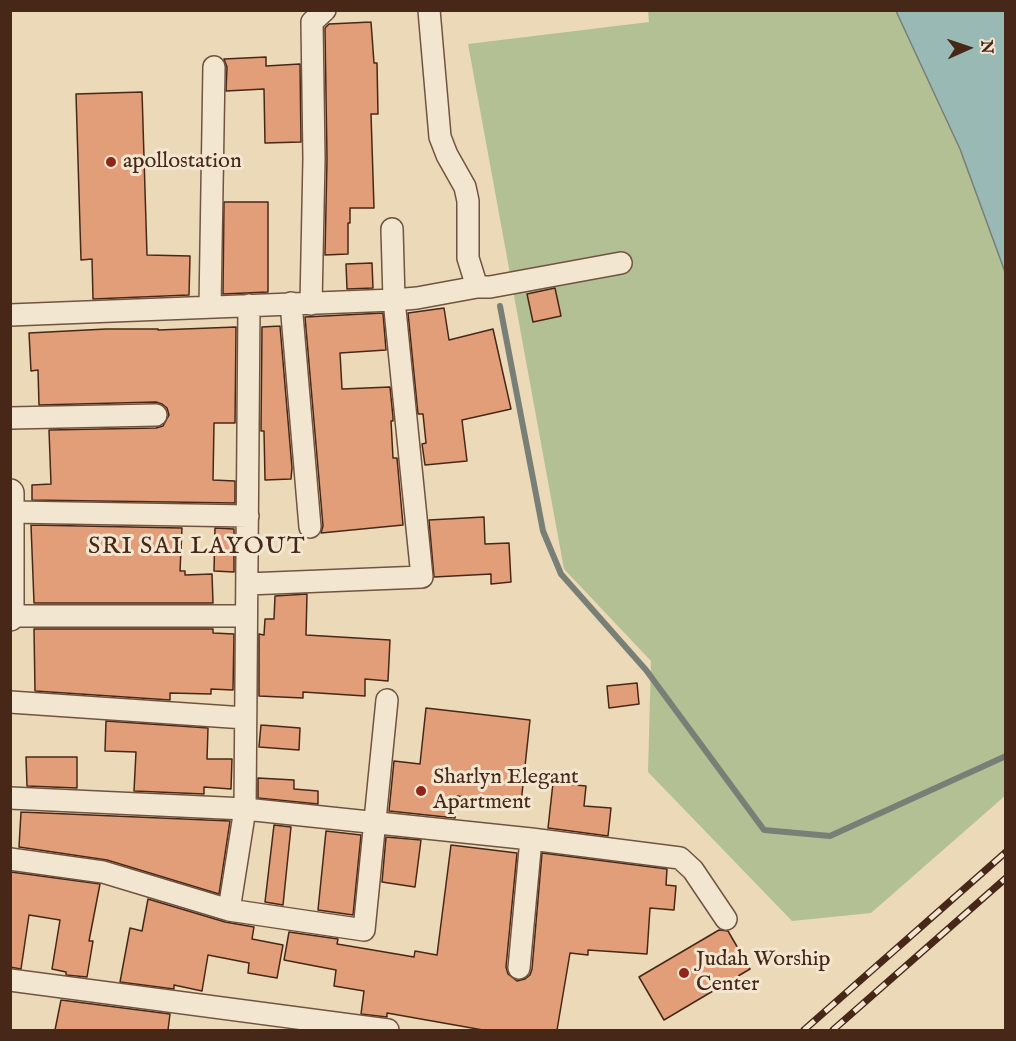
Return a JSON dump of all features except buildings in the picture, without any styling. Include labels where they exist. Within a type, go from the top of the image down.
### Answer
[{"type":"street","points":[[310,527],[301,303],[314,159],[312,22],[325,10]]},
{"type":"street","points":[[429,10],[440,137],[465,187],[468,201],[468,258],[477,287]]},
{"type":"street","points":[[210,307],[214,67]]},
{"type":"street","points":[[247,584],[422,577],[394,300],[392,229]]},
{"type":"street","points":[[10,315],[394,300],[490,287],[621,264]]},
{"type":"street","points":[[229,910],[245,809],[249,305]]},
{"type":"street","points":[[10,418],[156,415]]},
{"type":"street","points":[[10,493],[10,617],[246,616]]},
{"type":"street","points":[[11,512],[248,516]]},
{"type":"street","points":[[10,858],[103,872],[229,910],[364,930],[387,700]]},
{"type":"street","points":[[10,702],[245,718]]},
{"type":"street","points":[[10,798],[245,809],[531,839],[680,858],[693,870],[726,919]]},
{"type":"street","points":[[519,968],[531,839]]},
{"type":"street","points":[[10,980],[388,1030]]},
{"type":"green space","points":[[648,11],[896,11],[960,149],[1005,272],[1006,795],[871,913],[792,921],[648,772],[651,661],[564,569],[468,44],[649,22]]},
{"type":"water","points":[[896,11],[1005,11],[1005,272],[960,149]]},
{"type":"waterway","points":[[500,306],[543,531],[561,574],[646,670],[764,830],[830,836],[1006,756]]},
{"type":"railway","points":[[804,1030],[1006,852]]},
{"type":"railway","points":[[833,1030],[1006,878]]},
{"type":"place","name":"apollostation","points":[[111,162]]},
{"type":"place","name":"Sharlyn Elegant Apartment","points":[[421,791]]},
{"type":"place","name":"Judah Worship Center","points":[[684,973]]},
{"type":"district","name":"SRI SAI LAYOUT","points":[[197,548]]}]
